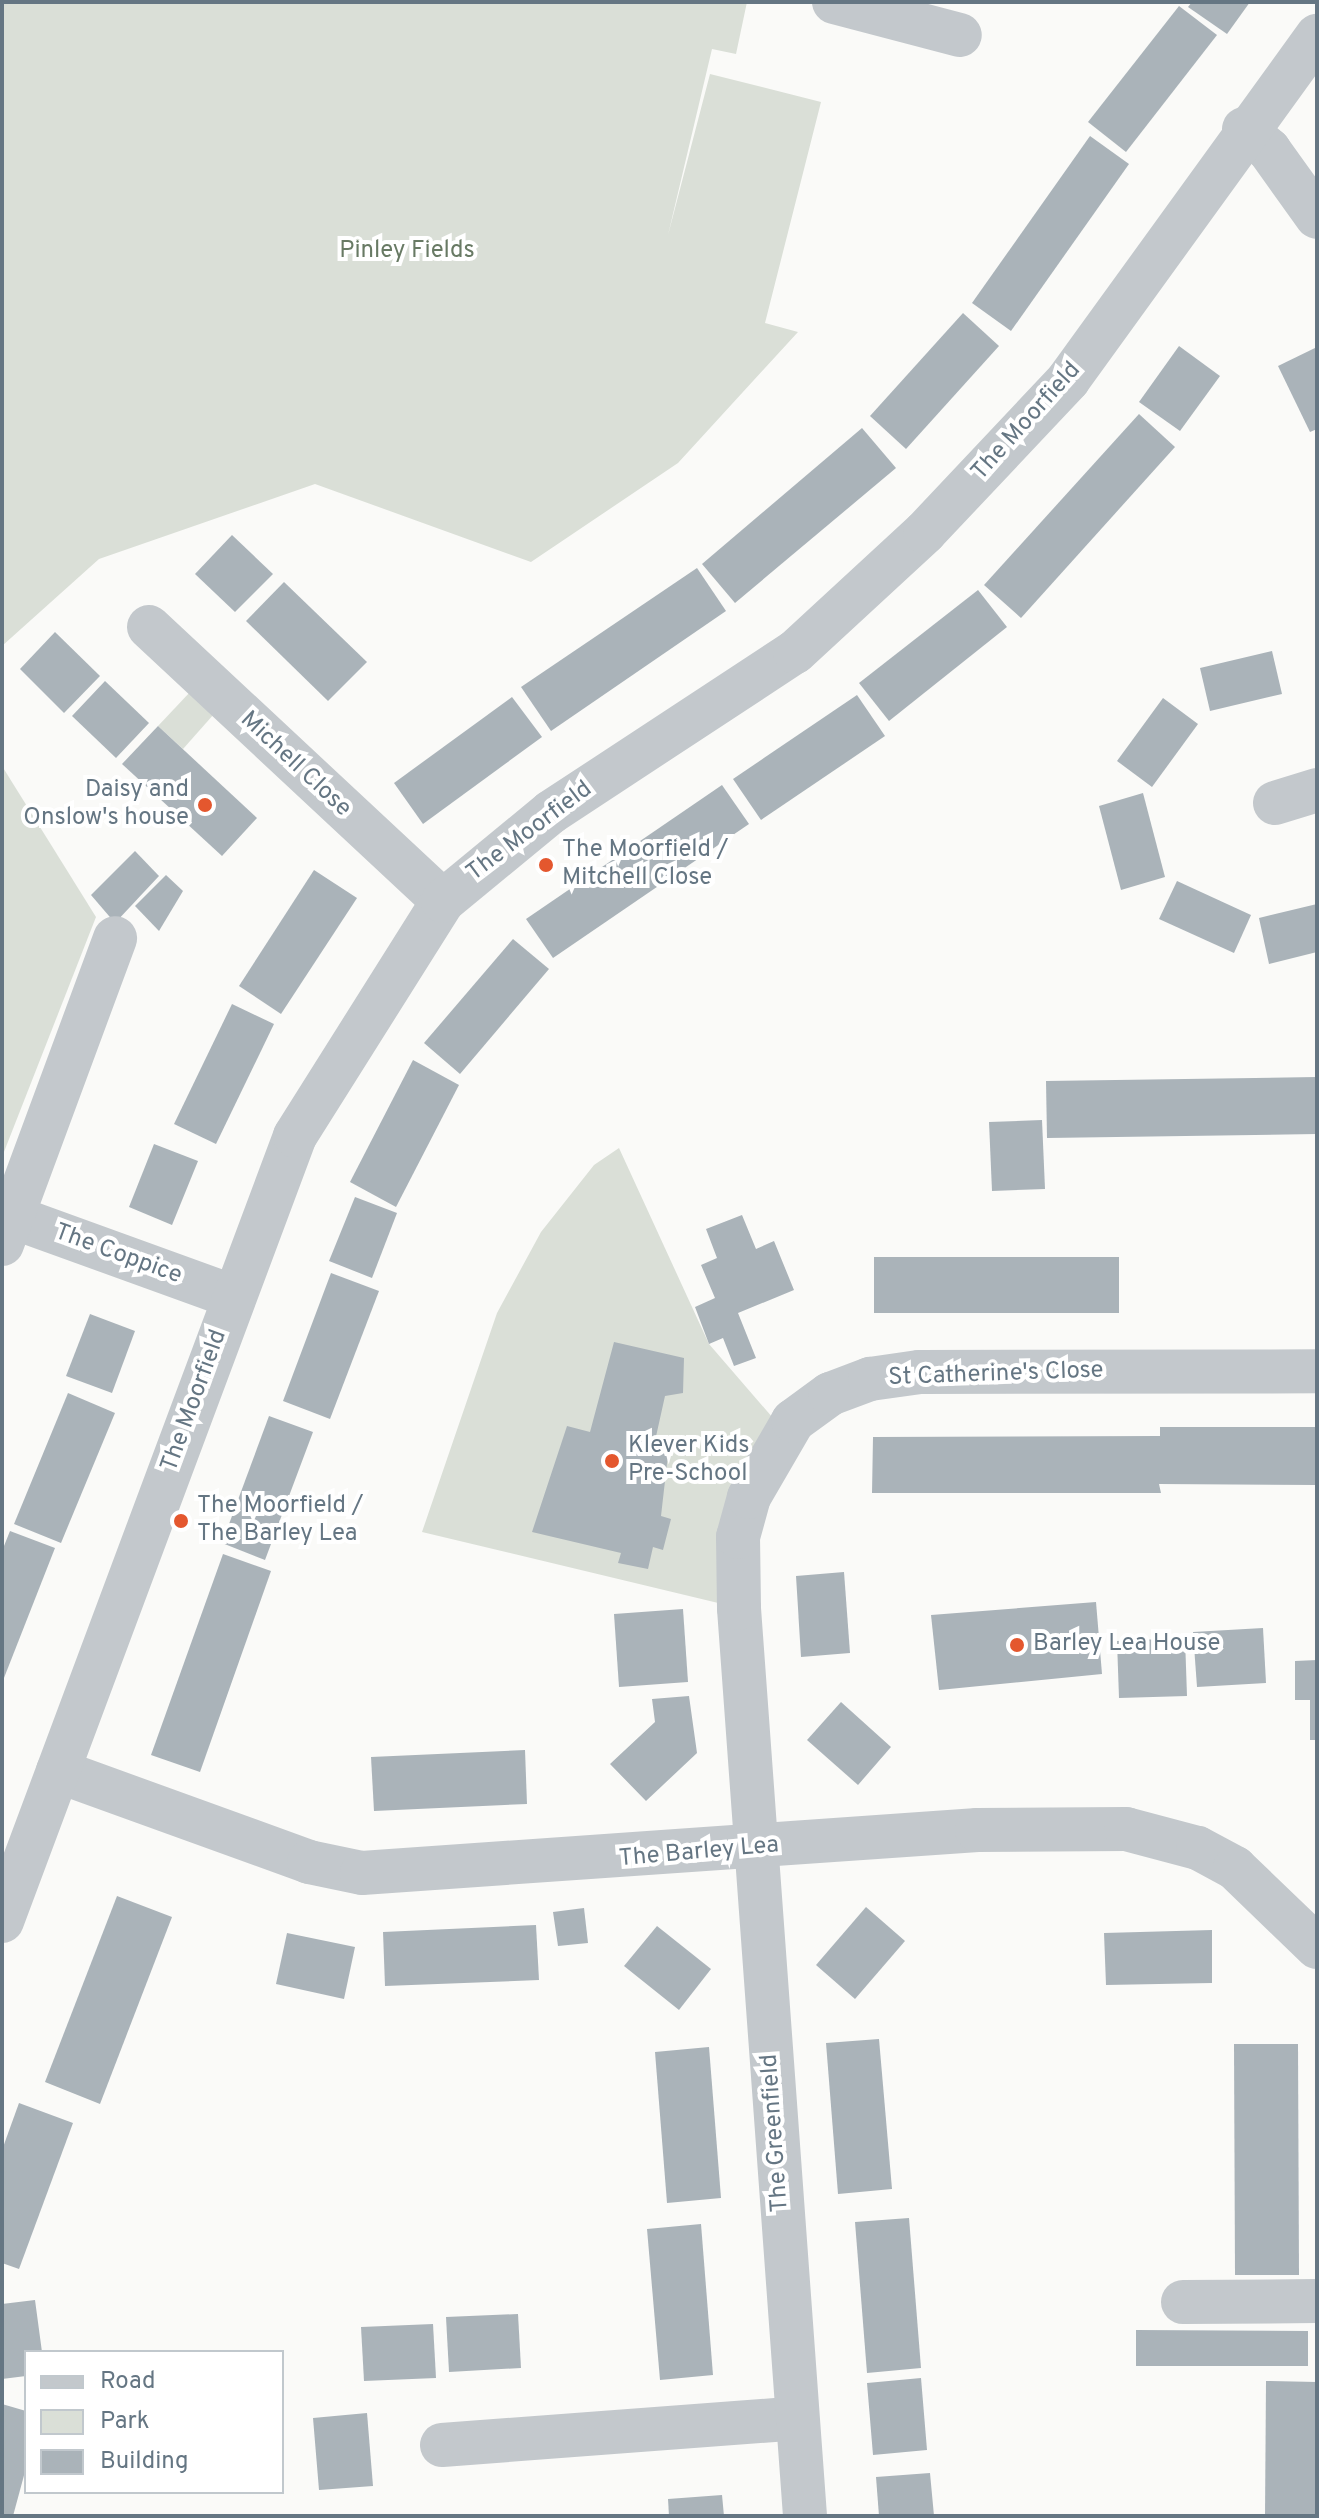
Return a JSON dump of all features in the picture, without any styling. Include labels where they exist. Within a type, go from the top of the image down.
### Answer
[{"type":"street","points":[[834,2],[960,35]]},
{"type":"street","name":"The Moorfield","points":[[2,1921],[234,1297],[309,1110],[443,901],[551,812],[795,652],[925,532],[1068,380],[1244,129],[1317,36]]},
{"type":"street","points":[[1244,129],[1269,150],[1317,217]]},
{"type":"street","name":"Michell Close","points":[[149,627],[443,901]]},
{"type":"street","points":[[1275,803],[1317,790]]},
{"type":"street","points":[[6,1224],[115,938]]},
{"type":"street","name":"The Coppice","points":[[6,1224],[234,1297]]},
{"type":"street","name":"St Catherine's Close","points":[[754,1849],[738,1537],[768,1455],[793,1421],[830,1394],[919,1372],[1317,1371]]},
{"type":"street","name":"The Barley Lea","points":[[58,1771],[309,1862],[362,1873],[1052,1827],[1152,1833],[1235,1868],[1317,1947]]},
{"type":"street","name":"The Greenfield","points":[[754,1849],[805,2516]]},
{"type":"street","points":[[1183,2302],[1317,2301]]},
{"type":"street","points":[[442,2445],[797,2418]]},
{"type":"green space","name":"Pinley Fields","points":[[2,2],[747,2],[736,54],[712,49],[668,235],[710,74],[821,102],[765,323],[798,332],[678,463],[531,562],[315,484],[99,559],[2,646]]},
{"type":"green space","points":[[191,691],[214,714],[183,749],[158,726]]},
{"type":"green space","points":[[2,766],[96,917],[2,1157]]},
{"type":"green space","points":[[619,1148],[709,1344],[785,1432],[739,1608],[422,1532],[497,1313],[541,1232],[594,1165]]},
{"type":"building","points":[[1192,2],[1250,2],[1227,34],[1188,7]]},
{"type":"building","points":[[1179,6],[1217,35],[1126,152],[1088,122]]},
{"type":"building","points":[[1090,136],[1129,164],[1011,331],[972,303]]},
{"type":"building","points":[[963,313],[999,346],[906,449],[870,416]]},
{"type":"building","points":[[1179,346],[1220,376],[1180,431],[1139,402]]},
{"type":"building","points":[[1317,347],[1317,429],[1310,432],[1278,366]]},
{"type":"building","points":[[1139,414],[1175,447],[1021,618],[984,585]]},
{"type":"building","points":[[862,428],[896,468],[735,603],[702,564]]},
{"type":"building","points":[[232,535],[273,574],[235,612],[195,574]]},
{"type":"building","points":[[697,568],[726,611],[551,731],[521,687]]},
{"type":"building","points":[[284,582],[367,662],[328,701],[246,621]]},
{"type":"building","points":[[978,590],[1007,627],[889,721],[859,683]]},
{"type":"building","points":[[55,632],[100,676],[64,713],[20,669]]},
{"type":"building","points":[[1272,651],[1282,694],[1210,711],[1200,668]]},
{"type":"building","points":[[105,681],[149,723],[116,758],[72,716]]},
{"type":"building","points":[[857,695],[885,736],[761,820],[733,779]]},
{"type":"building","points":[[512,697],[542,737],[423,824],[394,783]]},
{"type":"building","points":[[1163,698],[1198,724],[1152,787],[1117,761]]},
{"type":"building","points":[[158,726],[257,818],[222,856],[122,764]]},
{"type":"building","points":[[722,785],[749,824],[553,958],[526,919]]},
{"type":"building","points":[[1143,793],[1165,877],[1121,890],[1099,806]]},
{"type":"building","points":[[135,851],[159,876],[115,923],[91,895]]},
{"type":"building","points":[[314,870],[357,898],[281,1014],[239,986]]},
{"type":"building","points":[[166,875],[183,891],[159,931],[135,906]]},
{"type":"building","points":[[1177,881],[1251,915],[1234,953],[1159,919]]},
{"type":"building","points":[[1317,904],[1317,952],[1269,964],[1259,918]]},
{"type":"building","points":[[513,939],[549,969],[460,1074],[424,1043]]},
{"type":"building","points":[[232,1004],[274,1024],[216,1144],[174,1124]]},
{"type":"building","points":[[413,1060],[459,1085],[396,1207],[350,1182]]},
{"type":"building","points":[[1317,1077],[1317,1134],[1047,1138],[1046,1081]]},
{"type":"building","points":[[1042,1120],[1045,1189],[992,1191],[989,1122]]},
{"type":"building","points":[[154,1144],[198,1161],[172,1225],[129,1207]]},
{"type":"building","points":[[355,1197],[397,1213],[372,1278],[329,1261]]},
{"type":"building","points":[[742,1215],[756,1249],[774,1241],[794,1290],[738,1313],[756,1358],[734,1366],[723,1338],[709,1344],[695,1307],[715,1298],[701,1265],[717,1258],[706,1229]]},
{"type":"building","points":[[874,1257],[1119,1257],[1119,1313],[874,1313]]},
{"type":"building","points":[[331,1273],[379,1291],[330,1419],[283,1401]]},
{"type":"building","points":[[90,1314],[135,1331],[112,1393],[66,1376]]},
{"type":"building","name":"Klever Kids Pre-School","points":[[614,1342],[684,1358],[683,1393],[665,1396],[655,1441],[669,1446],[661,1516],[671,1519],[663,1550],[653,1547],[648,1569],[618,1563],[621,1553],[532,1532],[567,1426],[590,1432]]},
{"type":"building","points":[[68,1393],[115,1413],[61,1543],[14,1524]]},
{"type":"building","points":[[269,1416],[313,1432],[265,1560],[222,1543]]},
{"type":"building","points":[[1160,1427],[1317,1427],[1317,1485],[1159,1484],[1161,1493],[872,1493],[873,1437],[1160,1436]]},
{"type":"building","points":[[10,1531],[55,1548],[2,1683],[2,1551]]},
{"type":"building","points":[[223,1554],[271,1571],[200,1772],[151,1755]]},
{"type":"building","points":[[844,1572],[850,1653],[801,1657],[796,1576]]},
{"type":"building","name":"Barley Lea House","points":[[1096,1602],[1102,1674],[939,1690],[931,1615]]},
{"type":"building","points":[[683,1609],[688,1682],[619,1687],[614,1614]]},
{"type":"building","points":[[1263,1628],[1266,1683],[1197,1687],[1193,1632]]},
{"type":"building","points":[[1185,1638],[1187,1696],[1119,1698],[1117,1641]]},
{"type":"building","points":[[1317,1660],[1317,1740],[1310,1740],[1310,1700],[1295,1700],[1295,1661]]},
{"type":"building","points":[[689,1696],[697,1753],[646,1801],[610,1764],[655,1722],[652,1699]]},
{"type":"building","points":[[841,1702],[891,1747],[858,1785],[807,1740]]},
{"type":"building","points":[[525,1750],[527,1804],[374,1811],[371,1757]]},
{"type":"building","points":[[117,1896],[172,1917],[100,2104],[45,2082]]},
{"type":"building","points":[[866,1907],[905,1941],[855,1999],[816,1965]]},
{"type":"building","points":[[584,1908],[588,1943],[558,1946],[553,1912]]},
{"type":"building","points":[[536,1925],[539,1980],[385,1986],[383,1932]]},
{"type":"building","points":[[657,1926],[711,1969],[679,2010],[624,1966]]},
{"type":"building","points":[[1212,1930],[1212,1983],[1106,1985],[1104,1933]]},
{"type":"building","points":[[287,1933],[355,1947],[344,1999],[276,1984]]},
{"type":"building","points":[[879,2039],[892,2189],[838,2194],[826,2043]]},
{"type":"building","points":[[1234,2044],[1298,2044],[1299,2275],[1235,2275]]},
{"type":"building","points":[[709,2047],[721,2198],[667,2203],[655,2052]]},
{"type":"building","points":[[19,2103],[73,2123],[19,2269],[2,2263],[2,2150]]},
{"type":"building","points":[[909,2218],[921,2368],[867,2373],[855,2222]]},
{"type":"building","points":[[701,2224],[713,2375],[660,2380],[647,2229]]},
{"type":"building","points":[[35,2300],[42,2350],[24,2350],[24,2376],[2,2379],[2,2304]]},
{"type":"building","points":[[518,2314],[521,2368],[449,2372],[446,2317]]},
{"type":"building","points":[[433,2324],[436,2378],[364,2381],[361,2327]]},
{"type":"building","points":[[1136,2330],[1308,2331],[1308,2366],[1136,2366]]},
{"type":"building","points":[[921,2378],[927,2450],[873,2455],[867,2383]]},
{"type":"building","points":[[1266,2381],[1317,2382],[1317,2516],[1265,2516]]},
{"type":"building","points":[[2,2404],[24,2410],[24,2475],[13,2516],[2,2516]]},
{"type":"building","points":[[367,2413],[373,2486],[319,2490],[313,2418]]},
{"type":"building","points":[[930,2473],[934,2516],[879,2516],[876,2477]]},
{"type":"building","points":[[722,2495],[724,2516],[669,2516],[668,2499]]},
{"type":"place","name":"Daisy and Onslow's house","points":[[205,805]]},
{"type":"place","name":"The Moorfield / Mitchell Close","points":[[546,865]]},
{"type":"place","name":"Klever Kids Pre-School","points":[[612,1461]]},
{"type":"place","name":"The Moorfield / The Barley Lea","points":[[181,1521]]},
{"type":"place","name":"Barley Lea House","points":[[1017,1645]]}]
